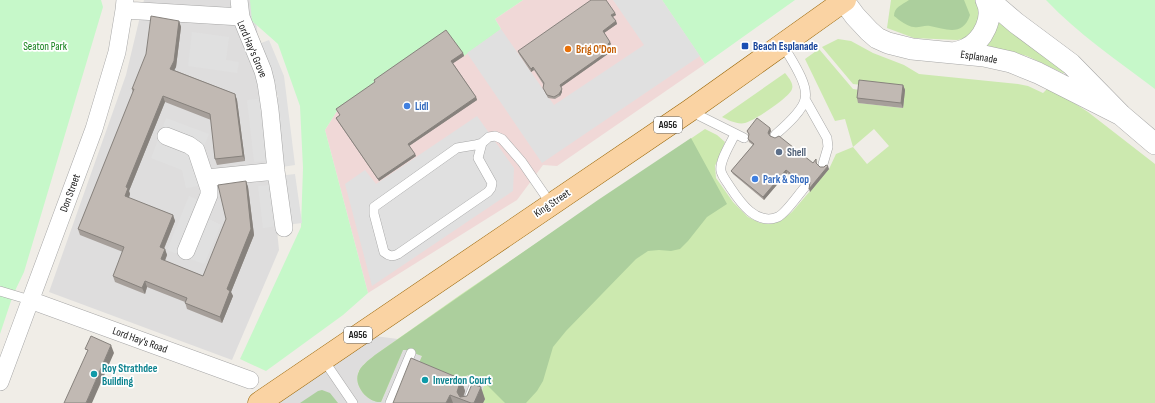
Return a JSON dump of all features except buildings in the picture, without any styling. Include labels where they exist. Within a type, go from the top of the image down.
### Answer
[{"type":"main road","name":"King Street","points":[[259,403],[689,110],[845,0]]},
{"type":"street","points":[[239,0],[241,17]]},
{"type":"street","name":"Esplanade","points":[[845,0],[855,16],[869,31],[877,38],[888,43],[912,49],[984,56],[1011,62],[1121,115]]},
{"type":"street","points":[[954,53],[967,49],[980,36],[990,16],[990,6],[987,0]]},
{"type":"street","name":"Esplanade","points":[[987,0],[1070,64],[1121,115],[1155,144]]},
{"type":"street","name":"Lord Hay's Grove","points":[[125,5],[241,17],[242,24],[263,71],[266,83],[284,228]]},
{"type":"street","name":"Don Street","points":[[0,382],[94,129],[117,52],[125,5]]},
{"type":"street","points":[[166,136],[193,147],[196,150],[209,189],[209,195],[186,252]]},
{"type":"street","points":[[206,178],[276,171]]},
{"type":"street","name":"Lord Hay's Road","points":[[30,300],[250,380]]},
{"type":"lane","points":[[783,45],[803,81],[805,99],[827,138],[828,147],[823,164]]},
{"type":"lane","points":[[775,135],[789,123],[799,111],[805,99]]},
{"type":"lane","points":[[689,110],[744,138]]},
{"type":"lane","points":[[735,134],[721,162],[721,170],[724,178],[745,208],[761,217],[778,217],[804,187]]},
{"type":"lane","points":[[482,143],[478,158],[492,183],[488,192],[398,254],[388,256],[384,252],[374,214],[374,207],[457,148],[482,143],[489,137],[495,136],[502,139],[522,162],[551,204]]},
{"type":"lane","points":[[0,291],[30,300]]},
{"type":"lane","points":[[390,403],[411,353]]},
{"type":"lane","points":[[323,359],[353,403]]},
{"type":"lane","points":[[466,403],[476,381]]},
{"type":"shaded area","points":[[144,0],[254,0],[279,250],[232,360],[49,292],[126,75]]},
{"type":"shaded area","points":[[523,0],[662,0],[705,64],[557,166],[543,165],[517,200],[368,293],[325,130],[337,111],[501,29],[495,19]]},
{"type":"shaded area","points":[[613,0],[662,0],[700,56],[542,163],[467,53],[501,29],[554,105],[644,45]]},
{"type":"shaded area","points":[[192,32],[229,37],[226,60],[239,62],[237,73],[188,66]]},
{"type":"shaded area","points":[[269,40],[284,76],[295,165],[282,167],[281,160],[254,162],[247,100],[278,97],[256,45]]},
{"type":"shaded area","points":[[477,116],[514,168],[513,191],[372,286],[345,184],[365,170],[376,184]]},
{"type":"shaded area","points":[[166,118],[209,134],[195,167],[199,186],[186,188],[182,170],[151,158]]},
{"type":"shaded area","points":[[295,174],[302,223],[263,228],[258,186],[270,185],[269,177]]},
{"type":"shaded area","points":[[189,196],[214,207],[209,219],[221,225],[204,264],[167,250]]},
{"type":"shaded area","points":[[359,334],[398,339],[364,364],[358,372],[358,380],[403,350],[406,350],[422,356],[416,370],[461,389],[467,375],[485,383],[480,396],[485,399],[483,403],[259,403]]},
{"type":"green space","name":"Seaton Park","points":[[0,0],[101,0],[103,7],[24,272],[13,295],[0,334]]},
{"type":"green space","points":[[250,0],[523,0],[495,19],[501,29],[464,56],[448,33],[337,111],[325,130],[368,293],[343,315],[266,371],[240,359],[301,227],[303,168],[300,106],[278,44],[252,21]]},
{"type":"green space","points":[[662,0],[795,0],[705,64]]},
{"type":"green space","points":[[891,0],[977,0],[980,14],[973,33],[963,39],[914,38],[887,28]]},
{"type":"green space","points":[[909,0],[964,0],[970,15],[967,22],[958,29],[948,30],[928,26],[912,27],[894,16],[895,10]]},
{"type":"green space","points":[[1046,0],[1155,0],[1155,89],[1085,36]]},
{"type":"green space","points":[[996,20],[1067,73],[1063,73],[1027,56],[985,45]]},
{"type":"green space","points":[[838,39],[851,41],[873,53],[904,65],[919,74],[1018,84],[1028,86],[1043,93],[1048,88],[1088,112],[1155,164],[1155,403],[483,403],[485,399],[480,396],[485,383],[467,375],[461,389],[416,370],[422,356],[406,350],[403,350],[381,402],[371,400],[363,393],[358,384],[358,374],[363,366],[375,355],[460,295],[705,129],[717,135],[725,142],[715,166],[716,178],[733,202],[748,217],[760,223],[771,224],[782,220],[792,212],[829,169],[836,154],[853,147],[845,119],[835,121],[805,59],[819,49],[853,89],[860,90],[859,103],[903,108],[904,90],[853,84],[822,47]],"holes":[[[874,129],[889,146],[867,164],[853,147]]]},
{"type":"green space","points":[[785,73],[791,82],[792,89],[790,93],[771,108],[745,123],[736,123],[722,117]]},
{"type":"green space","points":[[691,138],[727,204],[707,217],[680,249],[671,251],[648,251],[636,259],[566,331],[553,347],[543,381],[537,391],[526,403],[505,403],[485,383],[467,375],[461,389],[416,370],[422,356],[406,350],[403,350],[381,402],[371,400],[363,393],[358,384],[358,374],[363,366],[375,355],[598,200]]},
{"type":"green space","points":[[322,390],[330,393],[338,403],[300,403],[318,391]]},
{"type":"place","name":"Beach Esplanade","points":[[745,46]]},
{"type":"place","name":"Brig O'Don","points":[[568,49]]},
{"type":"place","name":"Lidl","points":[[407,106]]},
{"type":"place","name":"Shell","points":[[779,152]]},
{"type":"place","name":"Park & Shop","points":[[755,179]]},
{"type":"place","name":"Roy Strathdee Building","points":[[94,374]]},
{"type":"place","name":"Inverdon Court","points":[[425,380]]}]
